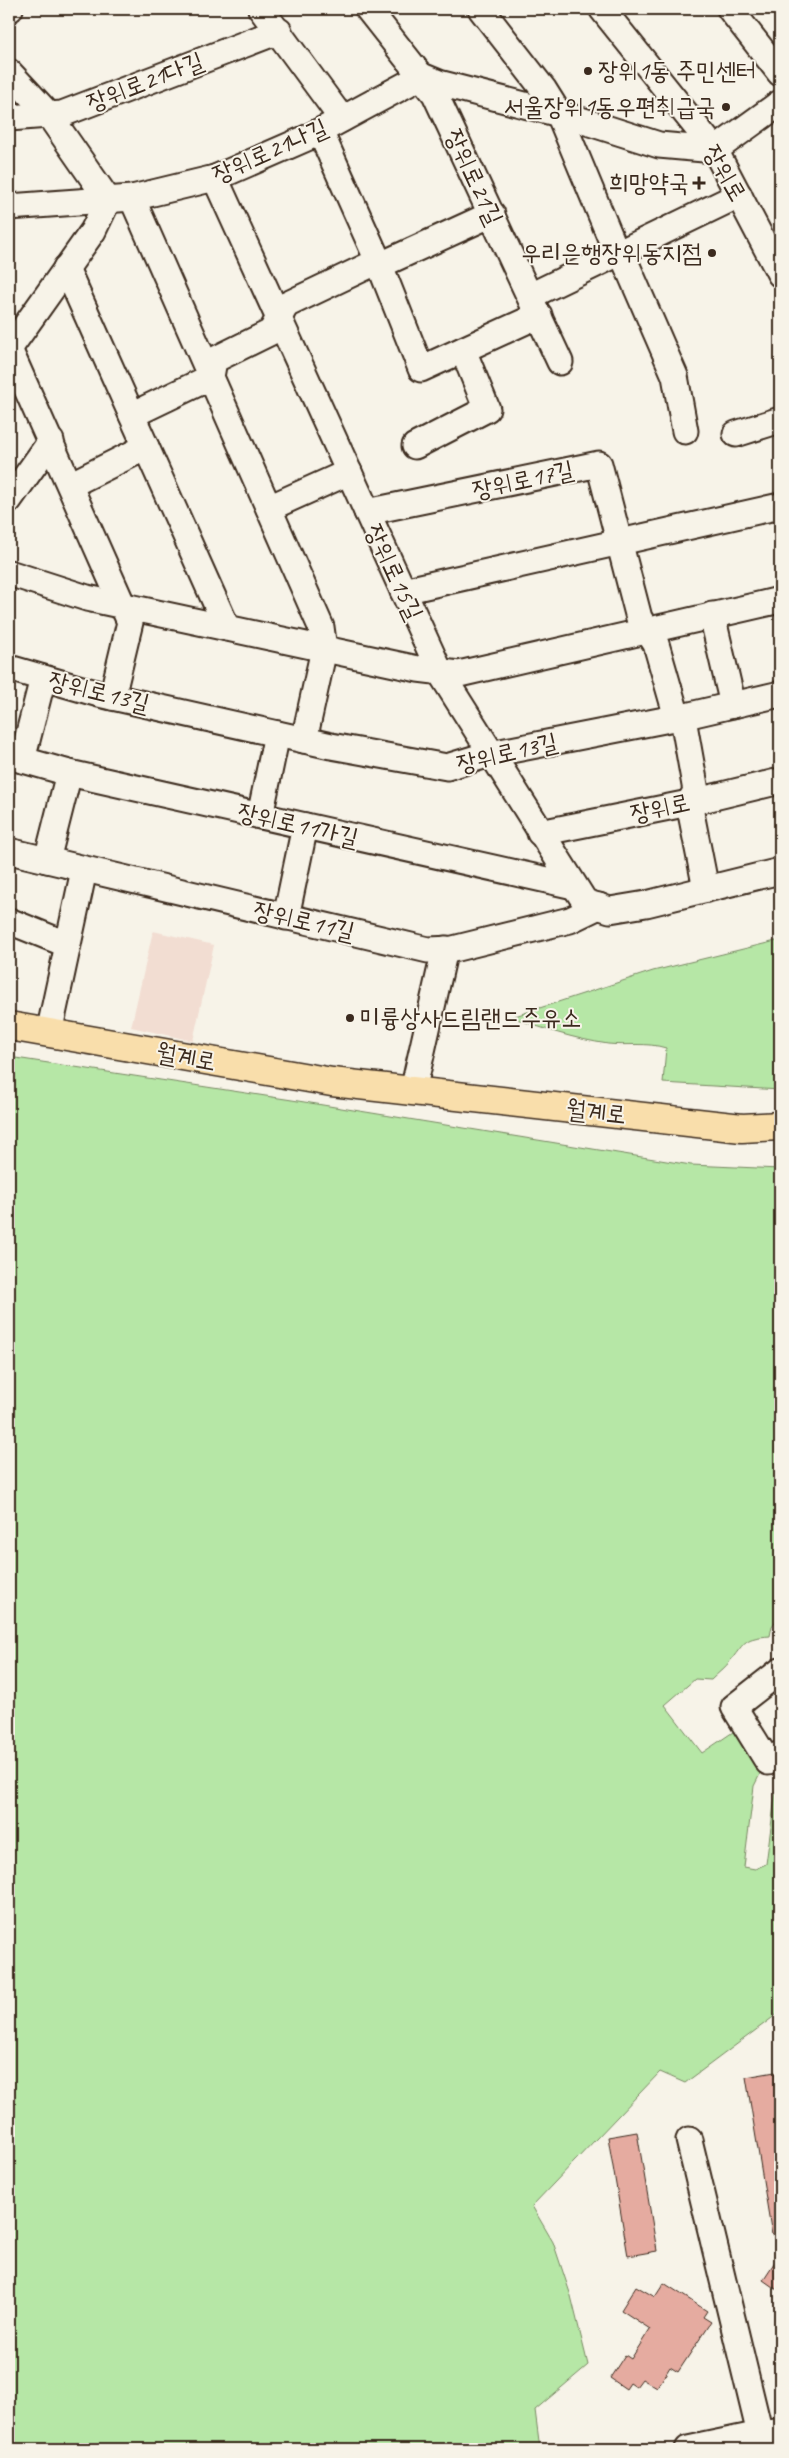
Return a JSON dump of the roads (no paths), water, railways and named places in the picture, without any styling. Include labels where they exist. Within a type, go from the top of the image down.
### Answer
[{"type":"main road","name":"월계로","points":[[9,1026],[332,1082],[742,1128],[780,1126]]},
{"type":"street","points":[[261,9],[342,119]]},
{"type":"street","name":"장위로21길","points":[[368,9],[436,94],[560,362]]},
{"type":"street","points":[[481,9],[544,90],[559,114],[613,244],[625,261],[675,376],[686,431]]},
{"type":"street","name":"장위로","points":[[602,9],[716,150],[780,274]]},
{"type":"street","points":[[730,9],[780,73]]},
{"type":"street","name":"장위로21다길","points":[[9,118],[62,114],[279,31]]},
{"type":"street","points":[[9,72],[50,115],[120,199],[211,377],[269,508],[321,627],[324,649],[304,740]]},
{"type":"street","name":"장위로21길","points":[[422,76],[439,83],[559,114],[659,145],[716,150]]},
{"type":"street","name":"장위로21나길","points":[[9,207],[120,199],[215,178],[320,131],[422,76]]},
{"type":"street","points":[[716,150],[780,103]]},
{"type":"street","points":[[320,131],[379,263],[421,369],[463,350],[619,253],[739,194]]},
{"type":"street","name":"장위로15길","points":[[215,178],[440,672]]},
{"type":"street","points":[[112,697],[130,622],[125,607],[9,349],[93,231],[120,199]]},
{"type":"street","points":[[211,377],[214,360],[271,332],[286,304],[370,265],[379,263],[492,214]]},
{"type":"street","points":[[66,268],[227,628]]},
{"type":"street","points":[[415,446],[487,409],[463,350]]},
{"type":"street","points":[[132,416],[211,377]]},
{"type":"street","points":[[736,434],[780,420]]},
{"type":"street","points":[[9,500],[51,442]]},
{"type":"street","points":[[70,485],[146,447]]},
{"type":"street","name":"장위로17길","points":[[367,512],[599,464],[620,543]]},
{"type":"street","points":[[269,508],[349,472]]},
{"type":"street","points":[[403,591],[780,506]]},
{"type":"street","points":[[620,543],[639,618],[656,644],[678,718],[684,724],[696,791],[689,803],[706,889]]},
{"type":"street","points":[[9,573],[88,598],[125,607],[324,649],[459,674],[780,600]]},
{"type":"street","points":[[712,615],[733,705]]},
{"type":"street","name":"장위로13길","points":[[9,668],[112,697],[304,740],[447,767],[490,754],[678,718],[780,694]]},
{"type":"street","name":"장위로11길","points":[[440,672],[585,902],[610,910],[780,871]]},
{"type":"street","name":"장위로11가길","points":[[43,678],[15,758],[69,773],[574,886]]},
{"type":"street","points":[[260,816],[277,734]]},
{"type":"street","points":[[47,860],[69,773]]},
{"type":"street","name":"장위로","points":[[540,833],[689,803],[780,781]]},
{"type":"street","points":[[286,917],[305,826]]},
{"type":"street","name":"장위로11길","points":[[9,851],[428,950],[445,949],[570,920],[599,906]]},
{"type":"street","points":[[49,1033],[66,944],[84,870]]},
{"type":"street","points":[[9,921],[66,944]]},
{"type":"street","points":[[412,1091],[445,949]]},
{"type":"street","points":[[780,1671],[734,1707],[768,1762],[780,1754]]},
{"type":"street","points":[[688,2449],[770,2432],[689,2140]]},
{"type":"place","name":"장위1동 주민센터","points":[[588,71]]},
{"type":"place","name":"서울장위1동우편취급국","points":[[726,107]]},
{"type":"place","name":"희망약국","points":[[699,183]]},
{"type":"place","name":"우리은행장위동지점","points":[[712,253]]},
{"type":"place","name":"미륭상사드림랜드주유소","points":[[350,1018]]}]
